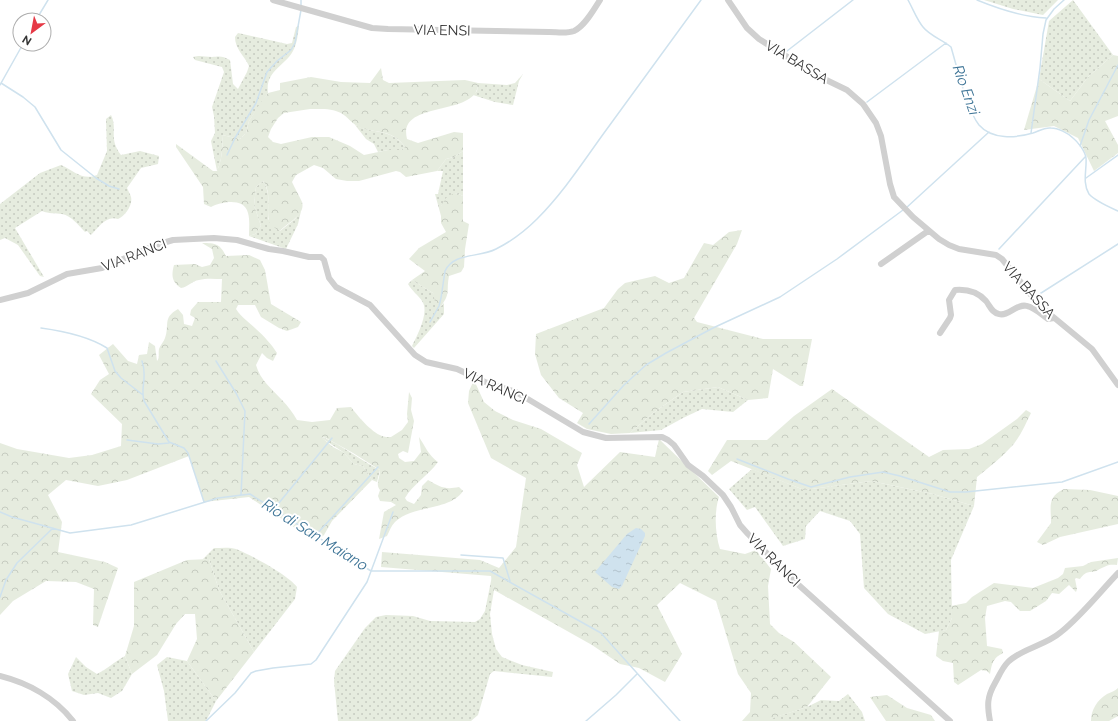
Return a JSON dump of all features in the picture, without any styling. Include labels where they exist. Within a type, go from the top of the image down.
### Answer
[{"type":"street","name":"VIA ENSI","points":[[273,0],[372,28],[568,32],[576,30],[583,24],[600,0]]},
{"type":"street","name":"VIA BASSA","points":[[728,0],[747,28],[759,39],[816,75],[847,90],[863,104],[876,123],[884,148],[894,197],[905,209],[928,231],[939,239],[959,249],[989,253],[1002,259],[1028,292],[1054,318],[1092,349],[1118,385]]},
{"type":"street","points":[[882,264],[928,231]]},
{"type":"street","name":"VIA RANCI","points":[[0,300],[28,293],[67,274],[102,268],[156,245],[173,240],[214,238],[237,240],[269,249],[309,257],[321,257],[324,260],[329,278],[336,287],[370,305],[415,356],[426,362],[457,369],[485,382],[516,392],[573,426],[589,433],[606,438],[662,437],[668,440],[674,445],[688,465],[724,495],[740,525],[778,565],[950,721]]},
{"type":"street","points":[[940,333],[950,318],[951,314],[949,300],[956,290],[962,289],[978,294],[991,309],[998,314],[1002,315],[1023,305],[1029,306],[1048,319],[1054,318]]},
{"type":"street","points":[[990,721],[989,694],[1008,661],[1059,634],[1079,616],[1118,573]]},
{"type":"street","points":[[0,676],[33,688],[62,708],[73,721]]},
{"type":"green space","points":[[984,0],[1058,0],[1043,15],[1013,9]]},
{"type":"green space","points":[[1073,0],[1113,55],[1088,77],[1070,101],[1039,79],[1049,21]]},
{"type":"green space","points":[[299,26],[294,48],[269,79],[268,93],[249,121],[246,133],[240,139],[222,135],[222,154],[217,171],[211,141],[215,133],[212,107],[224,72],[222,67],[195,60],[193,57],[219,56],[230,60],[233,84],[238,89],[249,66],[236,45],[235,37],[238,33],[287,44],[292,43],[296,27]]},
{"type":"green space","points":[[1113,55],[1118,56],[1118,116],[1105,121],[1118,145],[1118,153],[1094,171],[1078,138],[1054,126],[1024,130],[1039,79],[1070,101],[1088,77]]},
{"type":"green space","points":[[381,68],[383,80],[389,83],[465,80],[478,83],[476,92],[469,99],[458,104],[421,114],[412,120],[407,128],[407,139],[418,143],[454,132],[463,133],[463,151],[454,157],[446,159],[437,171],[406,177],[400,172],[396,171],[359,181],[347,181],[336,179],[323,168],[314,165],[296,175],[292,182],[302,202],[302,207],[299,215],[280,231],[270,225],[268,214],[268,191],[263,181],[256,187],[254,205],[261,226],[255,234],[249,236],[249,216],[246,208],[242,205],[226,202],[211,207],[204,204],[203,187],[176,147],[176,144],[213,171],[217,171],[222,153],[222,135],[240,139],[246,133],[249,121],[261,102],[268,93],[280,90],[280,83],[311,77],[341,82],[370,83]],"holes":[[[310,109],[337,111],[355,125],[361,128],[390,135],[405,147],[401,150],[388,150],[364,155],[350,146],[329,137],[312,137],[281,144],[273,142],[268,137],[278,118],[284,113]]]},
{"type":"green space","points":[[523,74],[519,81],[513,105],[495,102],[473,95],[477,91],[478,83],[507,85],[515,83]]},
{"type":"green space","points":[[111,115],[114,125],[115,144],[121,155],[140,151],[159,156],[158,164],[141,168],[127,188],[131,197],[131,203],[126,213],[121,218],[106,220],[91,235],[87,231],[85,232],[75,221],[66,215],[42,211],[15,228],[44,277],[40,276],[18,245],[5,238],[0,240],[0,204],[40,173],[61,165],[83,176],[92,177],[97,175],[107,151],[106,119]]},
{"type":"green space","points":[[355,125],[388,134],[394,137],[405,147],[401,150],[378,152],[374,144],[366,139]]},
{"type":"green space","points":[[463,151],[463,196],[456,193],[441,206],[441,216],[435,194],[438,194],[443,171],[437,171],[446,159],[454,157]]},
{"type":"green space","points":[[263,181],[268,194],[268,219],[280,231],[295,219],[301,211],[298,224],[286,249],[249,236],[255,234],[261,226],[254,205],[256,187]]},
{"type":"green space","points":[[456,193],[463,196],[463,221],[469,224],[464,267],[461,272],[449,276],[447,295],[441,306],[435,302],[433,293],[412,280],[425,271],[409,259],[419,248],[446,232],[441,223],[441,206],[446,198]]},
{"type":"green space","points":[[742,230],[737,244],[694,318],[697,322],[763,339],[812,339],[803,386],[800,386],[773,369],[768,398],[748,400],[718,387],[683,392],[653,413],[630,433],[611,434],[587,429],[577,423],[583,413],[559,398],[541,375],[535,354],[536,334],[604,308],[618,289],[625,283],[655,276],[669,283],[684,278],[704,243],[713,245],[729,232]]},
{"type":"green space","points":[[202,243],[217,245],[222,249],[226,256],[249,255],[260,260],[265,270],[271,304],[301,322],[298,327],[287,331],[261,317],[255,305],[238,305],[236,309],[265,338],[277,353],[273,361],[262,353],[256,365],[263,380],[292,412],[297,420],[312,422],[330,420],[337,408],[351,407],[373,431],[383,436],[391,437],[402,430],[408,422],[407,414],[409,392],[412,398],[411,410],[414,421],[408,453],[403,451],[398,454],[399,458],[405,462],[414,461],[421,452],[419,437],[430,454],[438,462],[430,472],[412,488],[405,498],[407,501],[414,504],[421,495],[422,486],[428,480],[443,487],[459,487],[463,491],[449,502],[402,517],[391,527],[387,536],[379,539],[384,512],[396,505],[391,502],[380,501],[378,496],[380,490],[378,483],[380,470],[353,453],[326,438],[321,437],[333,447],[343,452],[354,464],[363,466],[372,480],[332,521],[324,535],[316,542],[249,497],[204,502],[189,456],[127,480],[98,486],[66,480],[48,495],[62,522],[58,552],[105,562],[118,568],[98,627],[93,625],[94,589],[76,582],[46,581],[13,601],[0,615],[0,443],[17,449],[69,458],[92,455],[121,446],[122,424],[91,394],[100,380],[109,374],[99,355],[113,344],[128,361],[137,364],[139,355],[147,354],[149,342],[155,346],[157,361],[159,357],[159,349],[166,333],[167,322],[173,312],[178,309],[183,315],[184,324],[192,326],[195,318],[190,315],[191,310],[198,302],[221,302],[222,279],[202,279],[181,288],[173,278],[174,265],[195,264],[202,267],[210,265],[214,258],[212,249]]},
{"type":"green space","points":[[412,280],[433,293],[441,306],[444,303],[444,314],[414,348],[412,346],[422,324],[425,311],[422,301],[408,284]]},
{"type":"green space","points":[[474,380],[484,402],[495,411],[513,420],[541,429],[582,453],[577,465],[584,487],[620,452],[655,457],[659,439],[719,497],[716,509],[716,523],[720,549],[745,554],[756,550],[771,569],[768,586],[770,624],[779,633],[794,642],[831,677],[807,707],[770,719],[770,721],[742,721],[750,712],[751,693],[738,674],[716,601],[680,583],[657,605],[682,654],[665,682],[639,668],[620,664],[592,645],[494,590],[491,576],[381,567],[382,552],[480,560],[499,568],[516,547],[526,478],[491,458],[468,403],[469,391]]},
{"type":"green space","points":[[718,387],[748,400],[733,412],[702,409],[661,430],[630,433],[653,413],[683,392]]},
{"type":"green space","points":[[832,389],[929,457],[943,450],[969,449],[982,444],[1017,419],[1026,410],[1031,413],[1014,444],[998,460],[977,477],[974,506],[933,494],[871,481],[804,490],[731,461],[712,475],[708,471],[727,440],[767,440],[794,416]]},
{"type":"green space","points":[[320,437],[325,438],[345,449],[380,470],[377,482],[372,480],[363,466],[354,464],[343,452]]},
{"type":"green space","points":[[752,469],[804,490],[871,481],[933,494],[974,506],[951,560],[952,618],[946,630],[925,634],[888,614],[864,588],[860,534],[850,521],[820,511],[806,526],[805,539],[783,546],[755,507],[747,510],[729,489]]},
{"type":"green space","points":[[1064,489],[1090,490],[1118,496],[1118,524],[1060,537],[1043,545],[1037,542],[1051,523],[1052,499]]},
{"type":"green space","points":[[214,548],[231,548],[243,552],[278,571],[297,587],[295,599],[254,652],[219,590],[209,559],[203,559]]},
{"type":"green space","points":[[1118,558],[1117,565],[1107,566],[1087,573],[1080,579],[1076,578],[1076,592],[1069,585],[1059,594],[1052,593],[1046,601],[1030,611],[1020,611],[1011,602],[1005,601],[987,606],[985,618],[987,646],[1002,649],[1003,653],[994,661],[990,674],[987,671],[981,670],[958,685],[954,682],[953,663],[943,661],[936,656],[939,631],[946,630],[952,618],[951,606],[966,603],[972,597],[994,583],[1033,588],[1058,578],[1063,574],[1065,568],[1083,566],[1091,562]]},
{"type":"green space","points":[[209,559],[219,590],[254,652],[216,701],[187,661],[197,639],[195,614],[185,614],[176,624],[157,655],[132,674],[125,656],[134,626],[134,582],[187,560]]},
{"type":"green space","points":[[492,576],[494,590],[490,614],[492,634],[496,649],[502,657],[522,665],[553,672],[552,677],[494,671],[490,674],[478,715],[471,721],[338,721],[334,681],[335,671],[365,628],[376,617],[386,615],[413,616],[430,621],[475,622],[480,619],[485,611]]},
{"type":"green space","points":[[125,656],[132,674],[122,691],[111,698],[98,693],[84,695],[72,691],[68,674],[76,657],[86,667],[97,674]]},
{"type":"green space","points":[[167,657],[187,661],[216,701],[206,721],[168,721],[164,691],[157,665]]},
{"type":"green space","points":[[1118,688],[1118,716],[1109,721],[1091,721],[1093,709],[1098,702],[1103,696]]},
{"type":"green space","points":[[848,694],[862,712],[865,721],[770,721],[769,719],[807,707],[821,700],[839,701]]},
{"type":"green space","points":[[887,695],[907,708],[931,715],[935,721],[886,721],[870,697]]},
{"type":"water","points":[[636,528],[641,529],[645,533],[645,536],[622,586],[619,589],[612,587],[595,572],[627,534]]},
{"type":"waterway","points":[[41,12],[48,0]]},
{"type":"waterway","points":[[301,0],[301,6]]},
{"type":"waterway","points":[[430,322],[439,306],[445,271],[449,265],[461,258],[496,249],[512,239],[537,219],[572,177],[701,0]]},
{"type":"waterway","points":[[787,51],[853,0]]},
{"type":"waterway","name":"Rio Enzi","points":[[908,0],[923,27],[951,47],[966,99],[979,125],[984,130],[991,133],[1012,137],[1026,135],[1049,128],[1054,128],[1068,134],[1079,144],[1085,155],[1085,181],[1089,194],[1106,206],[1118,211]]},
{"type":"waterway","points":[[977,0],[1011,12],[1046,18]]},
{"type":"waterway","points":[[1031,133],[1046,20],[1054,9],[1064,0]]},
{"type":"waterway","points":[[227,155],[235,138],[256,103],[267,72],[277,61],[291,50],[295,43],[301,10]]},
{"type":"waterway","points":[[867,102],[946,43]]},
{"type":"waterway","points":[[0,85],[19,52]]},
{"type":"waterway","points":[[1080,146],[1089,120],[1118,65]]},
{"type":"waterway","points":[[1,83],[23,97],[35,107],[61,150],[96,178],[109,186],[119,189]]},
{"type":"waterway","points":[[906,208],[989,132]]},
{"type":"waterway","points":[[1086,178],[1118,155]]},
{"type":"waterway","points":[[999,249],[1086,156]]},
{"type":"waterway","points":[[589,424],[624,385],[646,365],[713,328],[780,297],[837,259],[903,210]]},
{"type":"waterway","points":[[1038,295],[1118,244]]},
{"type":"waterway","points":[[41,328],[92,340],[107,348],[115,371],[121,378],[143,395]]},
{"type":"waterway","points":[[142,361],[144,367],[144,401],[169,442],[184,448],[188,453],[204,502]]},
{"type":"waterway","points":[[216,361],[236,393],[245,411],[241,495]]},
{"type":"waterway","points":[[274,509],[332,438]]},
{"type":"waterway","points":[[127,440],[158,444],[169,443]]},
{"type":"waterway","points":[[737,459],[811,487],[850,477],[883,472],[950,492],[966,492],[1062,482],[1118,462]]},
{"type":"waterway","points":[[315,536],[378,467]]},
{"type":"waterway","name":"Rio di San Maiano","points":[[0,512],[12,517],[70,533],[131,525],[218,498],[250,494],[371,571],[490,571],[601,633],[680,721]]},
{"type":"waterway","points":[[206,721],[235,693],[251,673],[273,668],[311,664],[316,660],[367,582],[393,512]]},
{"type":"waterway","points":[[0,597],[6,580],[17,563],[53,528]]},
{"type":"waterway","points":[[461,555],[503,558],[510,581]]},
{"type":"waterway","points":[[586,721],[616,695],[637,674]]}]
